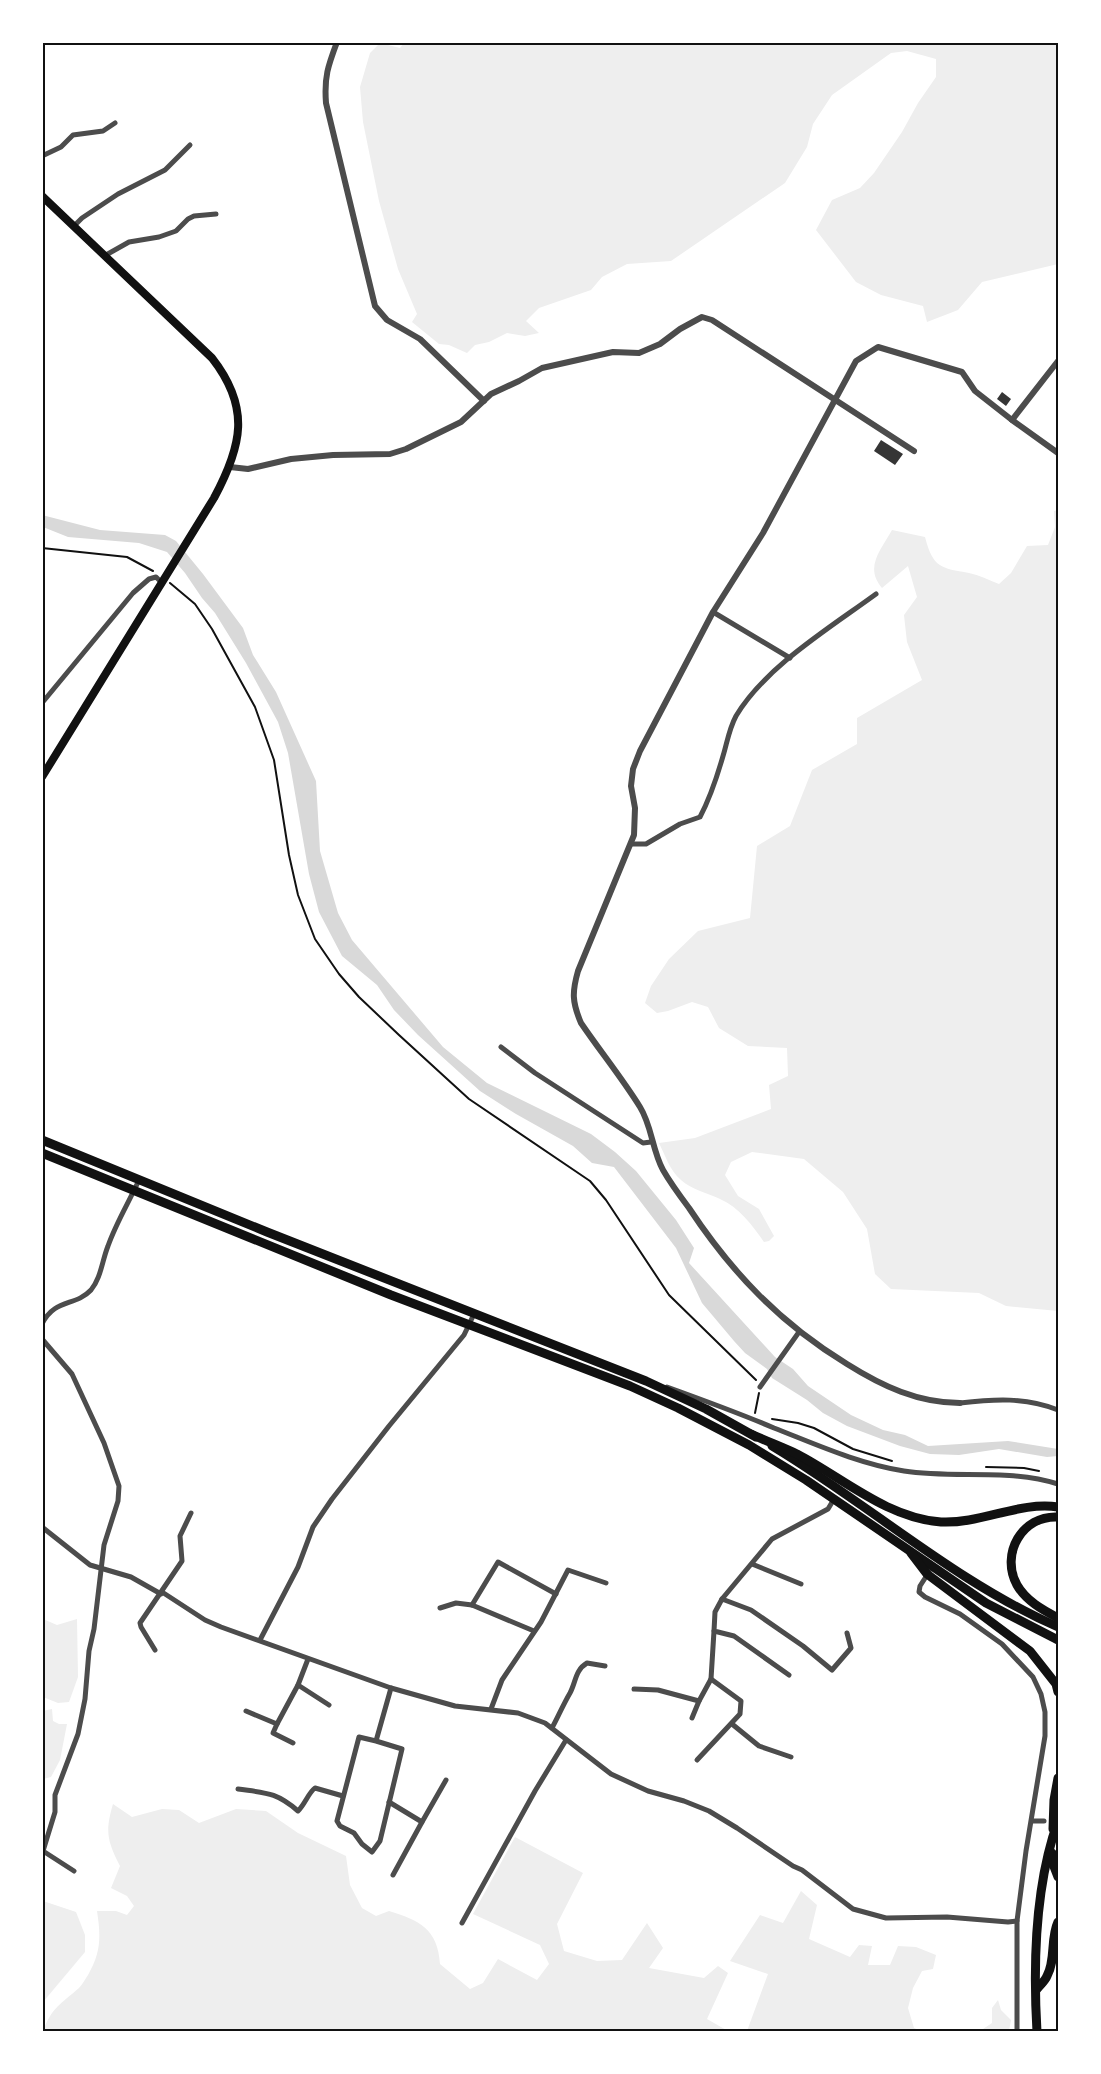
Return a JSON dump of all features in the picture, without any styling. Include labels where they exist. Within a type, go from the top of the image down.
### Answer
[{"type":"highway","points":[[42,1140],[671,1392],[751,1434],[826,1480],[973,1581],[1006,1601],[1058,1628]]},
{"type":"highway","points":[[42,1154],[469,1325],[630,1386],[678,1408],[748,1445],[834,1499],[911,1553],[930,1571],[1030,1651],[1056,1684],[1058,1692]]},
{"type":"highway","points":[[751,1434],[797,1454],[896,1511],[920,1519],[963,1522],[1048,1505],[1058,1507]]},
{"type":"highway","points":[[1058,1517],[1039,1520],[1026,1528],[1018,1536],[1011,1553],[1011,1571],[1018,1586],[1030,1601],[1058,1618]]},
{"type":"highway","points":[[930,1571],[986,1603],[1058,1640]]},
{"type":"highway","points":[[1054,1834],[1054,1800],[1058,1778]]},
{"type":"highway","points":[[1038,2032],[1035,1972],[1042,1889],[1058,1821]]},
{"type":"highway","points":[[1051,1848],[1053,1864],[1058,1877]]},
{"type":"highway","points":[[1037,1989],[1047,1976],[1052,1959],[1054,1936],[1058,1922]]},
{"type":"main road","points":[[42,196],[75,225],[198,343],[223,372],[231,386],[238,416],[237,440],[230,467],[195,529],[42,776]]},
{"type":"street","points":[[337,42],[325,83],[326,102],[375,306],[387,320],[420,339],[484,401]]},
{"type":"street","points":[[42,156],[61,147],[73,135],[104,131],[115,123]]},
{"type":"street","points":[[75,225],[82,218],[118,194],[164,170],[190,145]]},
{"type":"street","points":[[106,255],[129,242],[159,237],[176,231],[188,219],[194,216],[216,214]]},
{"type":"street","points":[[230,467],[248,469],[291,459],[333,455],[390,454],[406,449],[461,422],[499,389],[520,381],[542,368],[613,352],[640,353],[660,344],[680,329],[702,317],[712,320],[914,451]]},
{"type":"street","points":[[1058,453],[975,391],[962,372],[878,347],[856,361],[763,533],[713,612],[640,752],[633,769],[631,786],[636,808],[636,824],[631,844],[578,971],[573,994],[574,1007],[581,1022],[641,1108],[664,1171],[712,1244],[755,1293],[798,1334],[883,1385],[926,1400],[960,1403],[1012,1399],[1030,1401],[1058,1410]]},
{"type":"street","points":[[1012,420],[1058,361]]},
{"type":"street","points":[[42,702],[133,593],[149,579],[156,576],[163,581]]},
{"type":"street","points":[[631,844],[646,844],[680,824],[700,816],[707,803],[736,717],[750,696],[790,658],[876,594]]},
{"type":"street","points":[[713,612],[790,658]]},
{"type":"street","points":[[501,1047],[534,1073],[643,1144],[652,1142]]},
{"type":"street","points":[[42,1324],[54,1308],[79,1298],[90,1291],[97,1280],[111,1239],[138,1180]]},
{"type":"street","points":[[260,1640],[298,1567],[313,1527],[383,1433],[464,1335],[474,1314]]},
{"type":"street","points":[[761,1385],[798,1334]]},
{"type":"street","points":[[42,1339],[72,1374],[104,1443],[119,1486],[118,1501],[104,1545],[94,1629],[89,1651],[85,1699],[78,1734],[55,1795],[55,1812],[43,1851],[74,1870]]},
{"type":"street","points":[[592,1359],[804,1440],[888,1468],[935,1474],[1030,1476],[1058,1484]]},
{"type":"street","points":[[692,1718],[711,1679],[715,1612],[722,1599],[772,1539],[828,1509],[834,1499]]},
{"type":"street","points":[[155,1650],[140,1623],[182,1561],[180,1536],[191,1513]]},
{"type":"street","points":[[42,1527],[90,1565],[131,1576],[205,1620],[391,1688],[455,1706],[518,1713],[545,1723],[611,1774],[648,1791],[684,1801],[709,1811],[802,1870],[853,1909],[886,1918],[948,1917],[1008,1922],[1017,1921]]},
{"type":"street","points":[[472,1605],[498,1562],[556,1594]]},
{"type":"street","points":[[752,1564],[801,1584]]},
{"type":"street","points":[[491,1709],[502,1680],[534,1631],[568,1570],[606,1583]]},
{"type":"street","points":[[930,1571],[920,1586],[920,1592],[924,1597],[960,1614],[1002,1644],[1033,1677],[1045,1712],[1045,1736],[1017,1921],[1017,2032]]},
{"type":"street","points":[[722,1599],[751,1610],[803,1646],[832,1670],[851,1648],[847,1633]]},
{"type":"street","points":[[440,1608],[456,1603],[472,1605],[534,1631]]},
{"type":"street","points":[[714,1631],[734,1636],[789,1675]]},
{"type":"street","points":[[293,1743],[273,1733],[298,1685],[308,1659]]},
{"type":"street","points":[[552,1728],[564,1700],[571,1692],[581,1667],[587,1663],[605,1666]]},
{"type":"street","points":[[697,1760],[740,1714],[741,1701],[711,1679]]},
{"type":"street","points":[[298,1685],[329,1706]]},
{"type":"street","points":[[376,1741],[391,1688]]},
{"type":"street","points":[[634,1689],[658,1690],[699,1701]]},
{"type":"street","points":[[246,1711],[277,1724]]},
{"type":"street","points":[[732,1724],[759,1746],[791,1757]]},
{"type":"street","points":[[359,1738],[402,1749],[380,1841],[372,1852],[354,1834],[340,1826],[337,1821],[343,1796],[359,1738]]},
{"type":"street","points":[[462,1923],[535,1791],[566,1740]]},
{"type":"street","points":[[393,1875],[446,1780]]},
{"type":"street","points":[[238,1789],[272,1794],[286,1800],[298,1811],[306,1804],[311,1791],[315,1788],[343,1796]]},
{"type":"street","points":[[389,1802],[422,1822]]},
{"type":"street","points":[[1032,1821],[1044,1821]]},
{"type":"path","points":[[42,548],[127,557],[141,563],[195,604],[228,656],[255,707],[274,760],[289,855],[298,896],[314,939],[339,974],[359,997],[469,1099],[590,1181],[606,1200],[669,1295],[759,1382],[761,1385],[755,1414],[760,1416]]},
{"type":"path","points":[[765,1418],[798,1423],[814,1428],[853,1449],[897,1462]]},
{"type":"path","points":[[983,1467],[1024,1468],[1046,1473]]},
{"type":"shaded area","points":[[405,42],[1058,43],[1058,264],[982,282],[958,310],[927,322],[923,306],[881,295],[856,282],[816,230],[832,200],[860,188],[874,173],[936,77],[936,59],[907,51],[891,53],[832,95],[813,124],[807,147],[785,183],[671,261],[627,264],[602,277],[591,290],[539,308],[526,321],[539,333],[525,336],[507,333],[489,342],[475,345],[467,353],[449,345],[439,344],[412,322],[417,314],[398,269],[379,201],[363,122],[360,87],[370,53],[380,43],[400,48]]},
{"type":"shaded area","points":[[1058,510],[1058,1311],[1006,1306],[979,1293],[891,1289],[875,1274],[867,1229],[843,1192],[804,1159],[752,1152],[731,1162],[725,1175],[738,1196],[759,1209],[774,1236],[769,1241],[764,1242],[750,1223],[727,1202],[694,1188],[677,1176],[668,1163],[659,1143],[695,1138],[771,1109],[769,1085],[788,1076],[787,1048],[748,1046],[719,1028],[708,1007],[692,1002],[657,1013],[645,1003],[651,986],[669,959],[698,931],[750,918],[757,846],[790,826],[812,770],[857,744],[857,718],[922,680],[907,642],[904,615],[917,597],[908,566],[882,588],[874,573],[876,559],[892,530],[925,537],[931,555],[939,565],[951,570],[976,575],[999,584],[1011,573],[1027,546],[1048,545],[1055,527],[1054,511]]},
{"type":"shaded area","points":[[42,515],[100,530],[165,535],[176,541],[243,628],[253,655],[276,692],[316,781],[320,851],[338,913],[352,940],[443,1047],[487,1083],[591,1134],[636,1171],[676,1220],[694,1248],[689,1263],[775,1357],[793,1369],[808,1386],[851,1415],[883,1430],[905,1435],[928,1446],[1008,1441],[1058,1449],[1058,1456],[1047,1457],[999,1449],[959,1455],[930,1454],[900,1446],[847,1426],[823,1413],[807,1400],[772,1378],[767,1369],[745,1353],[702,1303],[676,1248],[614,1167],[592,1163],[573,1146],[480,1091],[418,1035],[394,1010],[377,985],[342,956],[319,912],[309,874],[288,753],[278,722],[246,663],[215,613],[185,573],[167,552],[139,543],[68,537],[43,527]]},
{"type":"shaded area","points":[[43,1619],[57,1625],[77,1619],[78,1677],[69,1702],[58,1703],[43,1697]]},
{"type":"shaded area","points":[[52,1709],[53,1721],[59,1724],[67,1724],[60,1760],[51,1777],[43,1779],[43,1711]]},
{"type":"shaded area","points":[[113,1804],[132,1817],[162,1809],[179,1810],[199,1823],[236,1809],[266,1811],[298,1833],[346,1856],[350,1885],[362,1908],[376,1916],[389,1911],[418,1922],[431,1934],[438,1952],[440,1964],[470,1989],[483,1983],[498,1959],[537,1980],[549,1964],[540,1945],[473,1914],[515,1837],[583,1873],[557,1924],[564,1951],[597,1961],[622,1960],[647,1923],[663,1948],[649,1968],[704,1978],[718,1966],[728,1973],[707,2019],[728,2031],[43,2031],[50,2016],[80,1986],[92,1967],[99,1944],[97,1911],[116,1911],[127,1915],[134,1906],[127,1896],[111,1888],[120,1866],[112,1850],[108,1829]]},
{"type":"shaded area","points":[[801,1891],[817,1905],[809,1939],[850,1957],[859,1945],[872,1946],[868,1965],[890,1965],[898,1946],[916,1947],[936,1955],[933,1969],[922,1971],[913,1988],[908,2008],[914,2028],[922,2031],[747,2031],[768,1974],[730,1961],[760,1915],[783,1923]]},
{"type":"shaded area","points":[[43,1901],[76,1912],[85,1935],[85,1952],[43,2002]]},
{"type":"shaded area","points":[[998,2000],[1001,2010],[1011,2020],[1009,2031],[980,2031],[992,2023],[992,2008]]},
{"type":"building","points":[[1002,392],[1011,399],[1006,406],[997,399]]},
{"type":"building","points":[[881,440],[903,454],[895,465],[874,451]]}]
